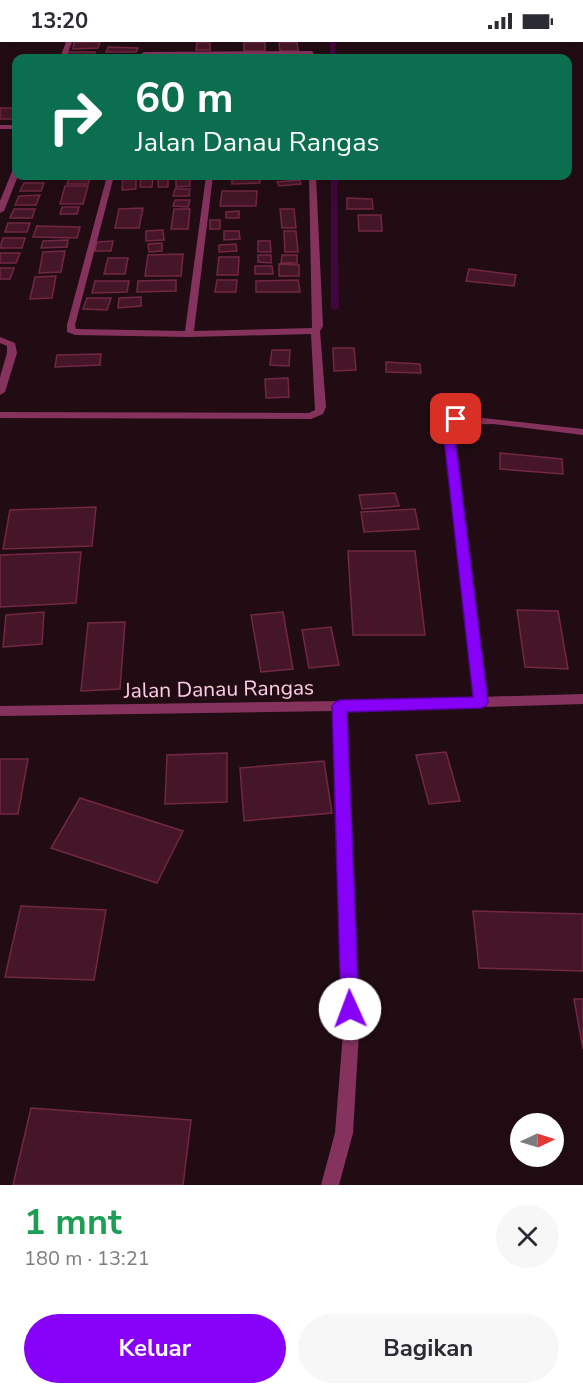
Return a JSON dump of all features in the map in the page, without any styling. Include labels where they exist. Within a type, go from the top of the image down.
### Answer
[{"type":"street","points":[[230,52],[231,42]]},
{"type":"street","points":[[144,53],[271,54]]},
{"type":"street","points":[[0,211],[12,180]]},
{"type":"street","points":[[110,180],[70,330],[75,332],[189,334],[315,331]]},
{"type":"street","points":[[189,334],[208,180]]},
{"type":"street","points":[[0,415],[311,416],[319,412],[321,407],[315,331],[318,326],[313,180]]},
{"type":"street","points":[[0,340],[12,345],[12,353],[0,392]]},
{"type":"street","points":[[481,702],[448,430],[450,423],[456,419],[583,432]]},
{"type":"street","name":"Jalan Danau Rangas","points":[[0,711],[340,706],[583,699]]},
{"type":"street","points":[[330,1185],[344,1133],[351,1032],[340,706]]},
{"type":"building","points":[[74,42],[100,42],[98,48],[73,49]]},
{"type":"building","points":[[197,42],[210,42],[210,50],[196,50]]},
{"type":"building","points":[[244,42],[265,42],[265,51],[244,51]]},
{"type":"building","points":[[279,42],[297,42],[298,51],[280,51]]},
{"type":"building","points":[[108,47],[138,48],[136,52],[106,52]]},
{"type":"building","points":[[68,52],[95,52],[94,54],[67,54]]},
{"type":"building","points":[[0,108],[12,108],[12,119],[0,119]]},
{"type":"building","points":[[68,180],[90,180],[88,184],[67,184]]},
{"type":"building","points":[[123,180],[136,180],[136,189],[122,190]]},
{"type":"building","points":[[141,180],[153,180],[152,187],[140,187]]},
{"type":"building","points":[[158,180],[168,180],[168,187],[158,187]]},
{"type":"building","points":[[176,180],[190,180],[190,186],[176,187]]},
{"type":"building","points":[[232,180],[260,180],[260,183],[232,184]]},
{"type":"building","points":[[300,180],[301,184],[279,186],[277,182]]},
{"type":"building","points":[[24,183],[44,183],[41,191],[20,191]]},
{"type":"building","points":[[65,186],[88,186],[83,204],[60,204]]},
{"type":"building","points":[[175,189],[190,189],[189,196],[173,196]]},
{"type":"building","points":[[222,191],[257,191],[256,206],[220,206]]},
{"type":"building","points":[[40,195],[36,205],[15,205],[19,196]]},
{"type":"building","points":[[347,198],[372,199],[373,209],[347,209]]},
{"type":"building","points":[[175,200],[190,200],[188,207],[173,206]]},
{"type":"building","points":[[62,207],[79,207],[77,214],[60,214]]},
{"type":"building","points":[[143,208],[139,228],[115,228],[119,209]]},
{"type":"building","points":[[14,209],[35,209],[32,218],[10,218]]},
{"type":"building","points":[[174,209],[190,209],[188,229],[171,229]]},
{"type":"building","points":[[280,209],[294,209],[296,228],[282,228]]},
{"type":"building","points":[[239,211],[239,218],[226,218],[226,212]]},
{"type":"building","points":[[358,215],[381,215],[382,231],[359,231]]},
{"type":"building","points":[[210,220],[220,220],[220,229],[210,229]]},
{"type":"building","points":[[8,223],[30,223],[27,232],[5,232]]},
{"type":"building","points":[[37,226],[80,227],[77,238],[33,237]]},
{"type":"building","points":[[163,230],[164,240],[146,241],[146,231]]},
{"type":"building","points":[[224,231],[239,231],[240,239],[224,240]]},
{"type":"building","points":[[284,231],[296,231],[298,252],[285,252]]},
{"type":"building","points":[[3,238],[25,238],[22,248],[0,248]]},
{"type":"building","points":[[68,240],[67,247],[41,248],[43,241]]},
{"type":"building","points":[[113,241],[111,251],[95,251],[97,242]]},
{"type":"building","points":[[258,241],[270,241],[271,252],[258,252]]},
{"type":"building","points":[[162,243],[162,251],[149,252],[148,244]]},
{"type":"building","points":[[236,244],[237,251],[219,252],[219,245]]},
{"type":"building","points":[[65,251],[61,272],[39,273],[43,252]]},
{"type":"building","points":[[0,253],[20,253],[16,263],[0,263]]},
{"type":"building","points":[[183,254],[181,276],[145,276],[148,255]]},
{"type":"building","points":[[258,255],[271,255],[271,263],[258,262]]},
{"type":"building","points":[[282,255],[297,255],[297,263],[281,263]]},
{"type":"building","points":[[219,257],[239,257],[238,275],[217,275]]},
{"type":"building","points":[[108,258],[128,258],[125,274],[104,274]]},
{"type":"building","points":[[279,264],[299,265],[299,276],[279,276]]},
{"type":"building","points":[[255,266],[272,266],[273,274],[255,274]]},
{"type":"building","points":[[0,268],[14,268],[10,279],[0,279]]},
{"type":"building","points":[[469,269],[516,275],[514,286],[466,281]]},
{"type":"building","points":[[56,276],[52,298],[30,299],[35,277]]},
{"type":"building","points":[[176,280],[176,291],[137,292],[138,281]]},
{"type":"building","points":[[217,280],[237,280],[236,292],[215,292]]},
{"type":"building","points":[[298,280],[300,292],[256,292],[256,281]]},
{"type":"building","points":[[95,281],[129,281],[127,292],[92,293]]},
{"type":"building","points":[[141,297],[141,306],[118,308],[119,298]]},
{"type":"building","points":[[87,298],[111,298],[107,310],[83,309]]},
{"type":"building","points":[[333,348],[354,348],[356,370],[334,371]]},
{"type":"building","points":[[272,350],[290,350],[289,366],[270,365]]},
{"type":"building","points":[[101,354],[100,365],[55,367],[57,355]]},
{"type":"building","points":[[386,362],[420,364],[421,373],[386,372]]},
{"type":"building","points":[[288,378],[289,397],[266,398],[265,379]]},
{"type":"building","points":[[500,453],[562,459],[563,474],[500,469]]},
{"type":"building","points":[[395,493],[399,506],[362,509],[359,495]]},
{"type":"building","points":[[96,507],[92,546],[3,549],[10,510]]},
{"type":"building","points":[[415,509],[419,529],[364,532],[361,512]]},
{"type":"building","points":[[348,551],[415,551],[425,635],[353,635]]},
{"type":"building","points":[[81,552],[76,603],[0,607],[0,555]]},
{"type":"building","points":[[517,610],[558,611],[568,669],[525,667]]},
{"type":"building","points":[[44,612],[42,644],[3,647],[6,615]]},
{"type":"building","points":[[283,612],[293,669],[261,672],[251,615]]},
{"type":"building","points":[[125,622],[120,689],[81,691],[88,623]]},
{"type":"building","points":[[331,627],[339,665],[309,668],[302,630]]},
{"type":"building","points":[[446,752],[460,801],[429,804],[416,755]]},
{"type":"building","points":[[227,753],[227,802],[165,804],[167,755]]},
{"type":"building","points":[[0,759],[28,759],[18,814],[0,814]]},
{"type":"building","points":[[324,761],[332,813],[244,821],[240,768]]},
{"type":"building","points":[[80,798],[183,831],[157,883],[51,848]]},
{"type":"building","points":[[21,906],[106,910],[94,980],[5,977]]},
{"type":"building","points":[[473,911],[583,914],[583,971],[479,968]]},
{"type":"building","points":[[574,999],[583,999],[583,1049]]},
{"type":"building","points":[[31,1108],[191,1120],[183,1185],[13,1185]]},
{"type":"waterway","points":[[333,42],[333,54]]},
{"type":"waterway","points":[[334,180],[335,308]]},
{"type":"route","points":[[350,1009],[340,706],[481,702],[448,430],[450,423],[456,419]]}]
